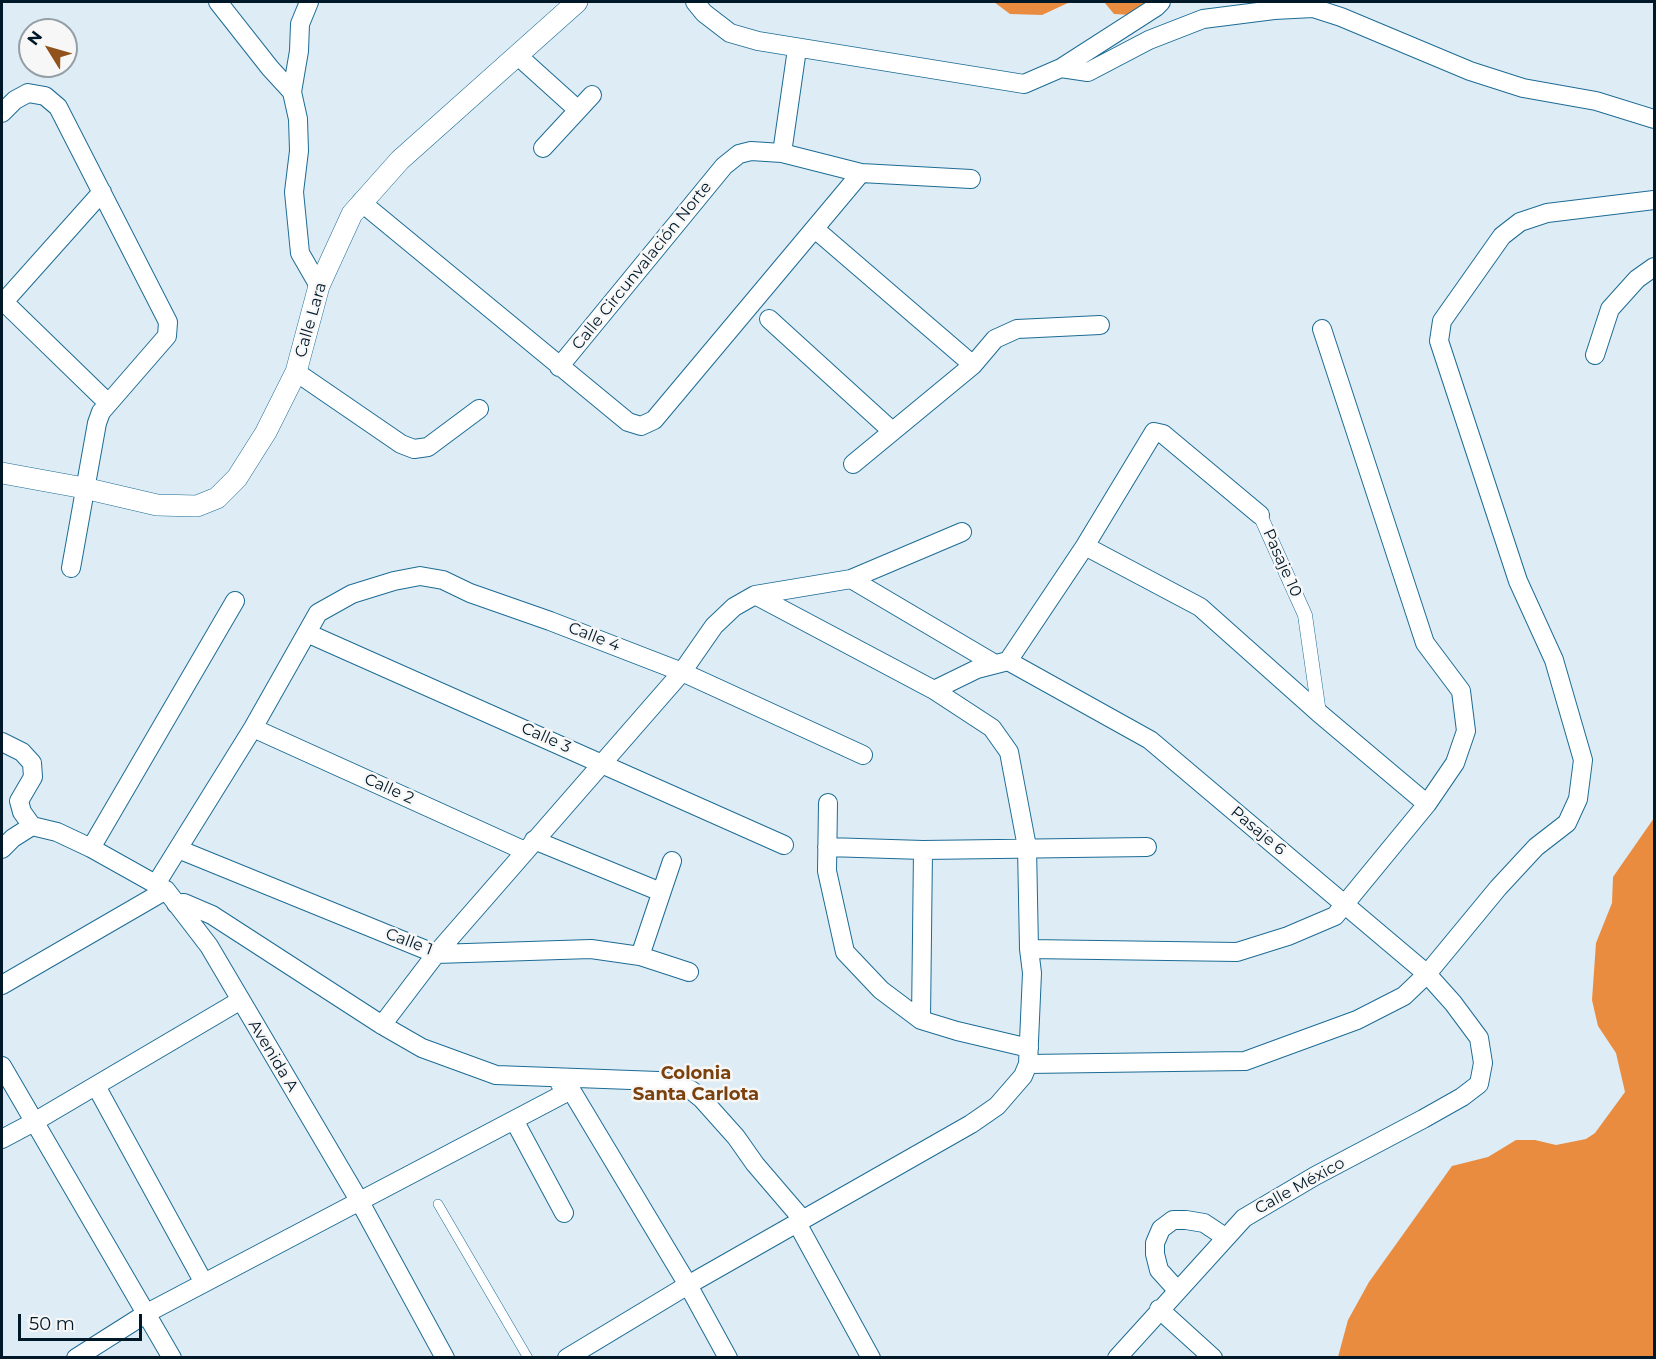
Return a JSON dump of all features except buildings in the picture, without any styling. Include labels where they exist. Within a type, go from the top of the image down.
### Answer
[{"type":"street","points":[[218,2],[292,92]]},
{"type":"street","points":[[309,2],[300,24],[299,51],[292,92],[298,119],[299,151],[294,192],[300,253],[319,286]]},
{"type":"street","name":"Calle Lara","points":[[2,473],[156,504],[197,506],[217,498],[237,478],[266,432],[296,372],[319,286],[352,214],[400,160],[577,2]]},
{"type":"street","points":[[695,2],[704,13],[730,33],[797,49],[1024,84],[1061,68],[1161,2]]},
{"type":"street","points":[[1061,68],[1088,72],[1149,40],[1203,19],[1274,10],[1313,8],[1341,17],[1470,71],[1523,88],[1596,101],[1654,119]]},
{"type":"street","points":[[797,49],[782,153],[861,172],[971,180]]},
{"type":"street","points":[[517,55],[579,110]]},
{"type":"street","points":[[2,113],[15,100],[28,93],[45,96],[58,107],[168,322],[167,336],[108,403],[97,423],[71,568]]},
{"type":"street","points":[[543,148],[592,95]]},
{"type":"street","name":"Calle Circunvalación Norte","points":[[559,367],[724,166],[739,153],[751,151],[782,153]]},
{"type":"street","points":[[361,202],[559,367],[628,422],[641,426],[654,420],[861,172]]},
{"type":"street","points":[[102,192],[2,302],[108,403]]},
{"type":"street","points":[[828,803],[827,871],[845,952],[881,990],[921,1020],[1029,1056],[1245,1061],[1357,1020],[1404,996],[1427,974],[1498,888],[1536,847],[1567,822],[1578,799],[1583,760],[1554,660],[1518,581],[1439,341],[1442,321],[1502,236],[1520,222],[1546,213],[1654,200]]},
{"type":"street","points":[[815,229],[973,365]]},
{"type":"street","points":[[1595,355],[1610,309],[1637,279],[1654,267]]},
{"type":"street","points":[[770,319],[892,431]]},
{"type":"street","points":[[853,464],[973,365],[995,339],[1017,329],[1100,325]]},
{"type":"street","points":[[1029,949],[1237,952],[1288,936],[1335,916],[1427,804],[1455,763],[1466,731],[1461,691],[1425,643],[1322,329]]},
{"type":"street","points":[[296,372],[401,444],[414,449],[428,447],[479,409]]},
{"type":"street","name":"Pasaje 10","points":[[1085,546],[1152,434],[1157,432],[1163,434],[1260,515],[1305,615],[1319,713]]},
{"type":"street","points":[[382,1025],[436,954],[682,672],[714,626],[734,607],[755,595],[851,579],[962,532]]},
{"type":"street","points":[[934,690],[977,669],[1002,663],[1085,546],[1200,607],[1319,713],[1427,804]]},
{"type":"street","name":"Calle 4","points":[[307,633],[318,613],[352,594],[394,581],[420,576],[443,580],[470,593],[682,672],[863,755]]},
{"type":"street","name":"Pasaje 6","points":[[851,579],[1002,663],[1150,740],[1427,974],[1453,1003],[1479,1038]]},
{"type":"street","points":[[567,1358],[971,1124],[997,1106],[1023,1076],[1029,1056],[1032,973],[1029,949],[1026,847],[1009,752],[992,728],[934,690],[755,595]]},
{"type":"street","points":[[91,848],[235,601]]},
{"type":"street","points":[[2,985],[166,893],[178,849],[253,728],[307,633]]},
{"type":"street","name":"Calle 3","points":[[307,633],[784,845]]},
{"type":"street","name":"Calle 2","points":[[253,728],[530,845],[662,892]]},
{"type":"street","points":[[2,742],[22,752],[32,763],[33,777],[19,801],[22,812],[32,826],[13,838],[2,849]]},
{"type":"street","name":"Avenida A","points":[[32,826],[57,832],[91,848],[166,893],[209,946],[360,1202],[445,1358]]},
{"type":"street","points":[[827,847],[923,850],[1147,847]]},
{"type":"street","name":"Calle 1","points":[[178,849],[436,954],[591,949],[640,956],[689,972]]},
{"type":"street","points":[[921,1020],[923,850]]},
{"type":"street","points":[[640,956],[672,861]]},
{"type":"street","points":[[166,893],[212,915],[382,1025],[422,1048],[496,1075],[658,1081],[679,1084],[691,1090],[729,1130],[800,1222],[871,1358]]},
{"type":"street","points":[[2,1139],[241,1000]]},
{"type":"street","name":"Calle México","points":[[1117,1358],[1159,1309],[1244,1218],[1315,1176],[1424,1119],[1462,1097],[1479,1084],[1483,1063],[1479,1038]]},
{"type":"street","points":[[2,1066],[172,1358]]},
{"type":"street","points":[[537,1077],[558,1082],[571,1090],[688,1286],[728,1358]]},
{"type":"street","points":[[96,1086],[204,1283]]},
{"type":"street","points":[[76,1358],[147,1313],[571,1090]]},
{"type":"street","points":[[514,1120],[564,1213]]},
{"type":"street","points":[[1177,1290],[1159,1270],[1155,1242],[1161,1229],[1173,1220],[1186,1220],[1204,1223],[1225,1238]]},
{"type":"street","points":[[1159,1309],[1213,1358]]},
{"type":"lane","points":[[438,1204],[528,1358]]},
{"type":"shaded area","points":[[994,2],[1070,2],[1042,15],[1010,14]]},
{"type":"shaded area","points":[[1104,2],[1173,2],[1133,15],[1114,14]]},
{"type":"shaded area","points":[[1654,818],[1654,1357],[1338,1357],[1348,1320],[1369,1282],[1452,1166],[1488,1157],[1516,1140],[1535,1140],[1556,1145],[1586,1139],[1595,1133],[1625,1092],[1616,1053],[1598,1026],[1592,1000],[1596,943],[1612,903],[1613,877]]},
{"type":"district","name":"Colonia Santa Carlota","points":[[696,1084]]}]
